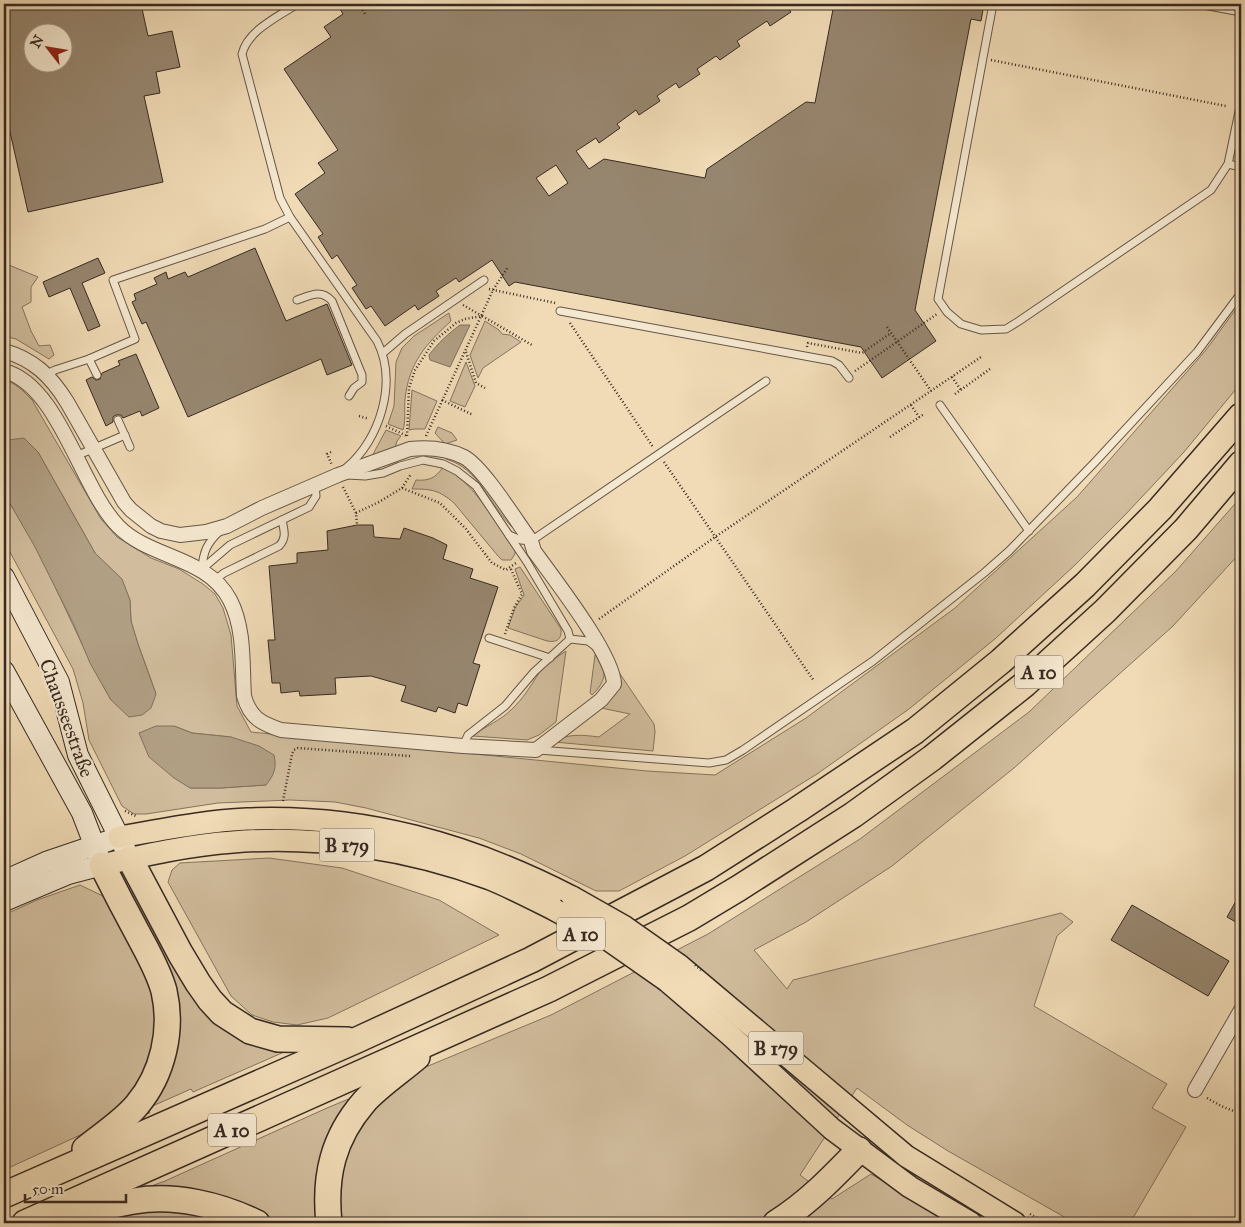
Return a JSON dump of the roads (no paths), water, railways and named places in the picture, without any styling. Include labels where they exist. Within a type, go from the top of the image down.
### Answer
[{"type":"highway","name":"A 10","points":[[4,1195],[357,1040],[531,960],[706,868],[797,810],[914,731],[1001,661],[1085,585],[1160,509],[1241,416]]},
{"type":"highway","name":"A 10","points":[[24,1223],[549,989],[689,918],[796,852],[853,815],[932,758],[1025,684],[1105,611],[1186,529],[1241,464]]},
{"type":"highway","points":[[124,848],[180,953],[202,989],[222,1013],[250,1031],[278,1039],[357,1040]]},
{"type":"highway","points":[[63,1168],[136,1107],[146,1094],[154,1078],[166,1044],[167,1018],[164,990],[151,959],[98,855]]},
{"type":"highway","points":[[329,1223],[327,1187],[333,1154],[348,1124],[365,1100],[440,1038]]},
{"type":"highway","points":[[776,1223],[804,1204],[866,1140]]},
{"type":"highway","points":[[34,1223],[135,1201],[161,1199],[209,1206],[234,1213],[257,1223]]},
{"type":"main road","name":"B 179","points":[[98,855],[124,848],[185,826],[246,819],[314,820],[358,824],[456,847],[525,874],[626,927],[673,973],[730,1035],[832,1129],[866,1140],[923,1168],[1014,1223]]},
{"type":"main road","name":"B 179","points":[[124,848],[179,848],[233,842],[284,840],[331,843],[395,852],[490,879],[555,910],[673,973]]},
{"type":"main road","name":"B 179","points":[[866,1140],[910,1187],[971,1223]]},
{"type":"street","points":[[4,351],[27,360],[47,374],[67,402],[124,502],[136,515],[161,531],[180,535],[206,532],[227,526],[262,508],[315,485],[335,472],[415,453],[448,451],[465,457],[484,476],[531,541],[534,550],[604,654],[614,676],[614,684],[601,700],[536,750],[463,746],[281,730],[259,720],[251,714],[244,696],[241,631],[230,600],[215,580],[202,569],[138,542],[118,526],[39,393],[20,377],[4,371]]},
{"type":"street","name":"Chausseestraße","points":[[4,577],[59,682],[78,754],[124,848]]},
{"type":"street","name":"Chausseestraße","points":[[4,671],[82,813],[98,855]]},
{"type":"street","points":[[4,881],[46,862],[98,855]]},
{"type":"street","points":[[4,901],[68,874],[98,855]]},
{"type":"street","points":[[1195,1090],[1241,1010]]},
{"type":"lane","points":[[297,4],[257,31],[247,41],[242,54],[280,198],[290,217],[378,341],[383,352],[385,387],[378,423],[363,450],[352,463],[335,472]]},
{"type":"lane","points":[[993,4],[938,299],[947,312],[961,324],[981,330],[1006,328],[1212,190],[1228,164],[1241,102]]},
{"type":"lane","points":[[1198,4],[1241,12]]},
{"type":"lane","points":[[1228,164],[1241,167]]},
{"type":"lane","points":[[47,374],[89,359],[135,338],[113,280],[265,229],[290,217]]},
{"type":"lane","points":[[383,352],[405,334],[484,280]]},
{"type":"lane","points":[[297,300],[320,293],[332,301],[362,375],[362,382],[354,388],[349,396]]},
{"type":"lane","points":[[536,750],[710,764],[726,760],[774,730],[872,661],[984,573],[1029,531],[1197,352],[1241,293]]},
{"type":"lane","points":[[560,310],[832,361],[840,365],[849,378]]},
{"type":"lane","points":[[89,359],[97,375]]},
{"type":"lane","points":[[508,535],[521,540],[531,541],[766,380]]},
{"type":"lane","points":[[940,405],[1029,531]]},
{"type":"lane","points":[[118,420],[130,447]]},
{"type":"lane","points":[[76,456],[125,435]]},
{"type":"lane","points":[[415,453],[422,460],[443,464],[458,471],[476,486],[524,558],[568,631],[570,639]]},
{"type":"lane","points":[[202,569],[230,545],[309,507],[316,496],[315,485]]},
{"type":"lane","points":[[215,580],[224,573],[284,542],[285,536],[282,520]]},
{"type":"lane","points":[[202,569],[204,549],[227,526]]},
{"type":"lane","points":[[489,638],[550,658]]},
{"type":"lane","points":[[463,746],[468,735],[505,706],[534,672],[570,639],[588,641],[604,654]]}]
